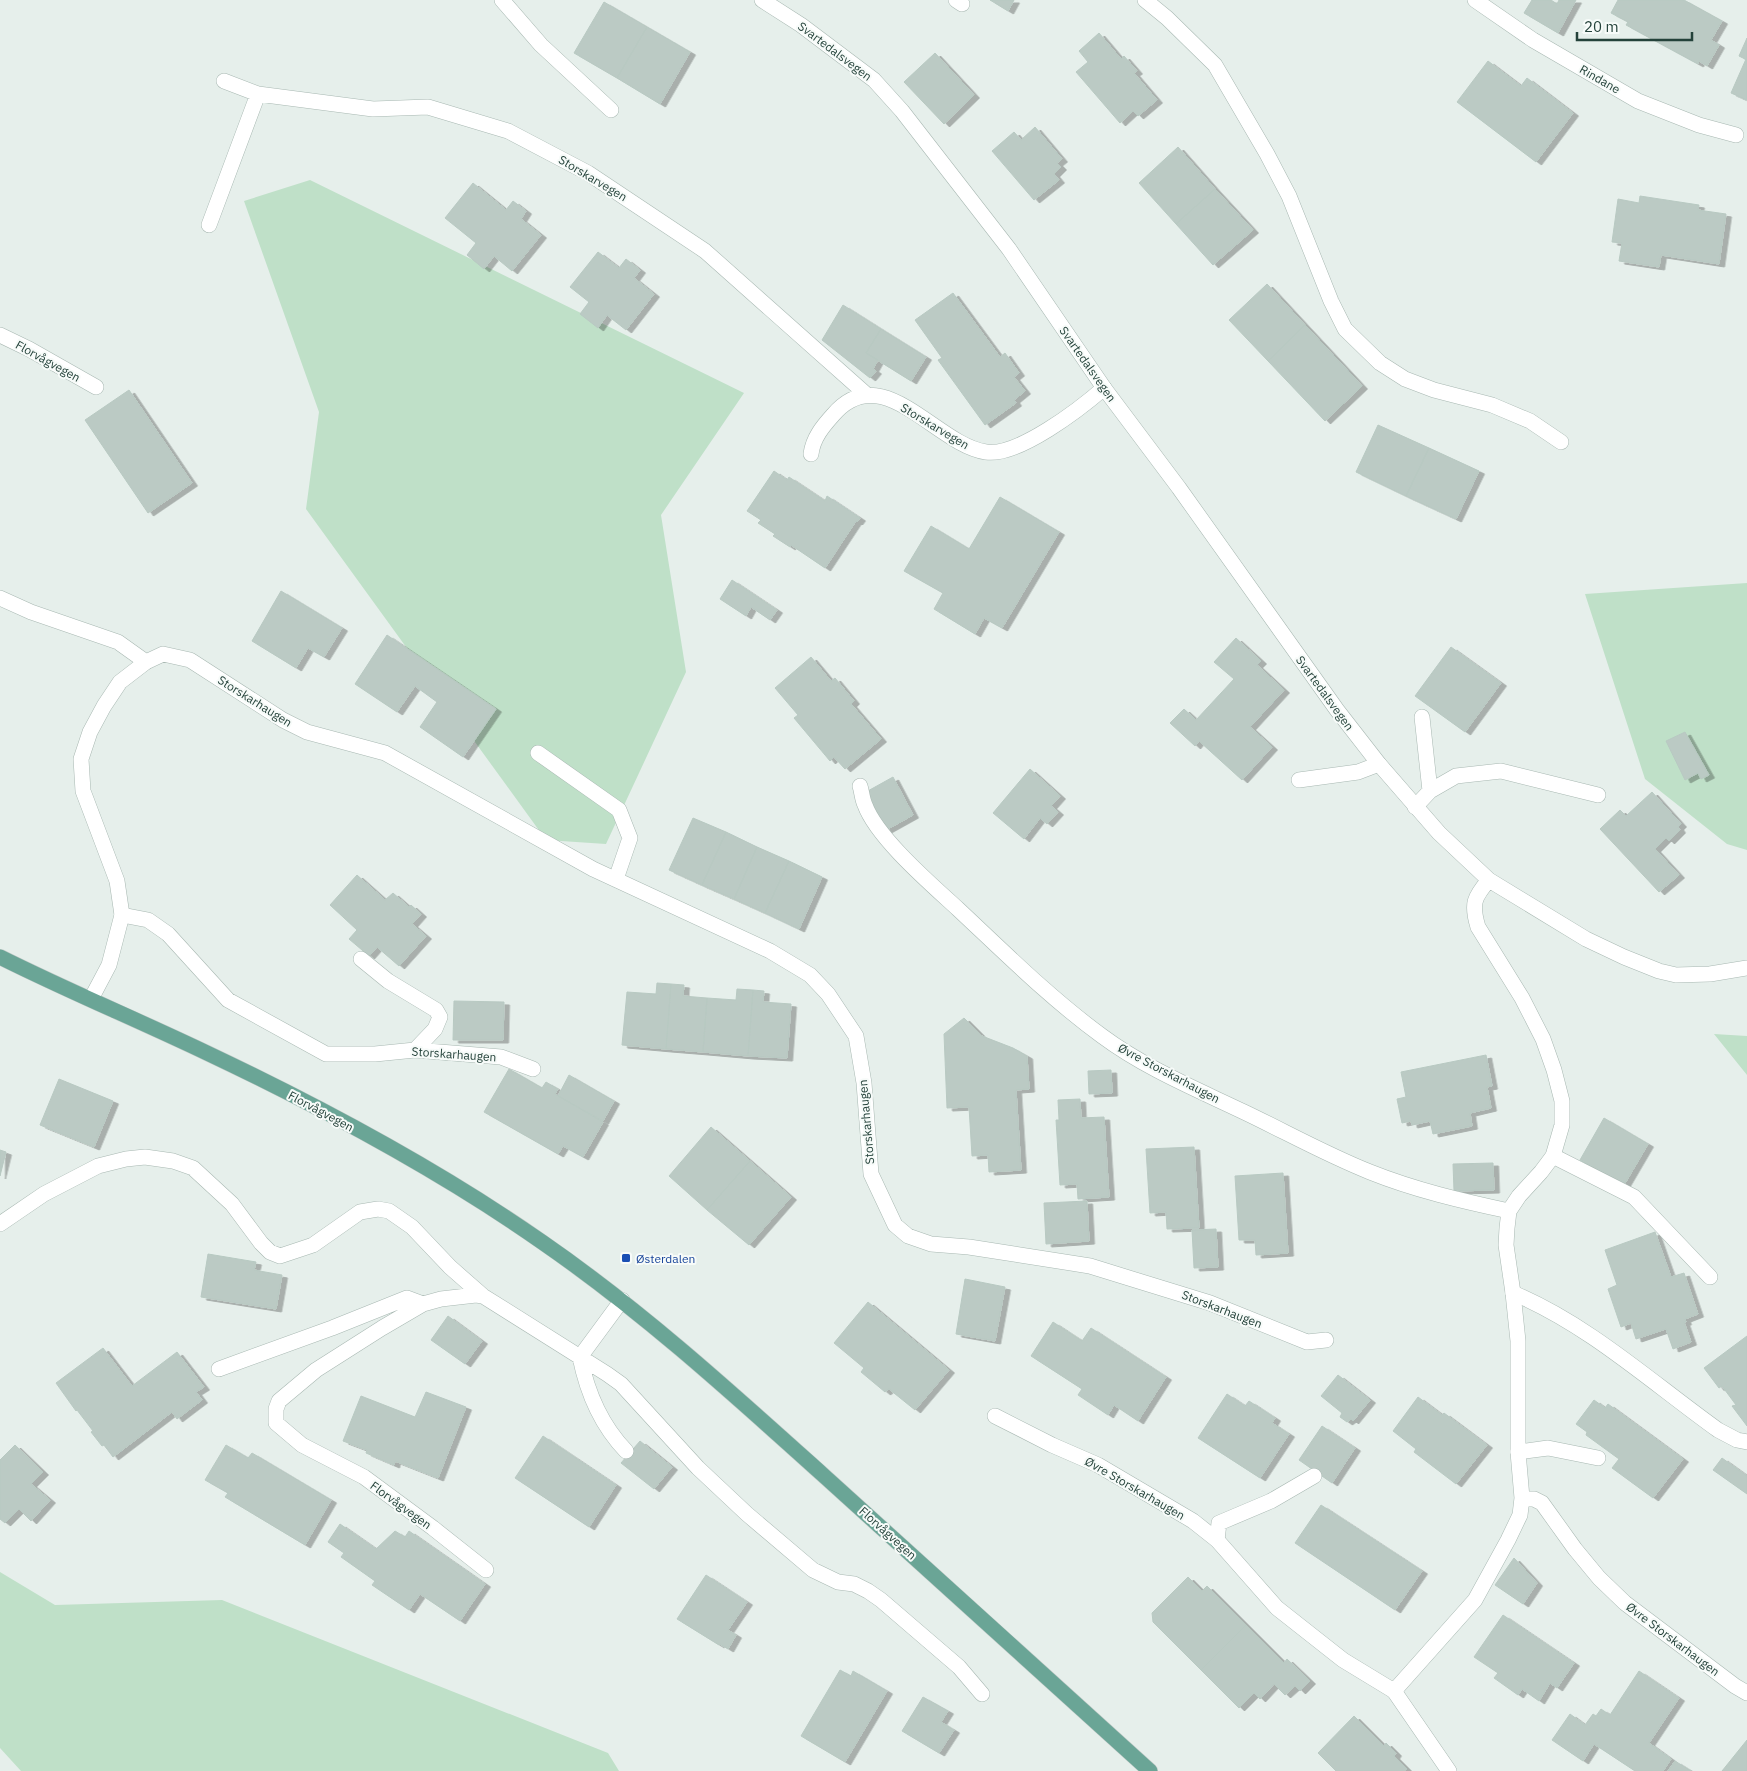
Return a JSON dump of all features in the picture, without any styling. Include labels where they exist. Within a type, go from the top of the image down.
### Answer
[{"type":"main road","name":"Florvågvegen","points":[[0,957],[228,1063],[378,1141],[503,1216],[549,1247],[622,1300],[671,1340],[1150,1771]]},
{"type":"street","points":[[502,0],[541,45],[611,110]]},
{"type":"street","name":"Svartedalsvegen","points":[[762,0],[801,25],[874,80],[902,111],[1009,249],[1104,388],[1179,488],[1337,710],[1379,764],[1439,833],[1489,880],[1586,939],[1624,957],[1659,971],[1676,975],[1710,974],[1747,968]]},
{"type":"street","points":[[1145,0],[1167,18],[1215,65],[1267,154],[1284,188],[1331,301],[1345,329],[1380,363],[1405,379],[1434,390],[1492,406],[1530,421],[1561,442]]},
{"type":"street","name":"Rindane","points":[[1474,0],[1532,40],[1638,101],[1699,125],[1736,135]]},
{"type":"street","name":"Storskarvegen","points":[[224,81],[258,94],[373,109],[428,107],[508,131],[588,173],[705,251],[868,395],[883,397],[919,414],[955,440],[970,448],[988,453],[1003,451],[1036,437],[1090,400],[1104,388]]},
{"type":"street","points":[[208,225],[258,94]]},
{"type":"street","name":"Florvågvegen","points":[[0,335],[29,349],[96,387]]},
{"type":"street","points":[[811,454],[812,444],[822,427],[840,406],[852,398],[868,395]]},
{"type":"street","points":[[0,598],[31,612],[118,642],[146,662]]},
{"type":"street","name":"Storskarhaugen","points":[[91,998],[109,964],[122,915],[117,881],[83,791],[81,759],[90,732],[120,682],[146,662],[163,654],[190,660],[283,720],[307,732],[386,753],[593,869],[770,951],[810,975],[828,994],[856,1036],[864,1083],[871,1174],[895,1225],[908,1236],[931,1244],[969,1247],[1090,1266],[1210,1303],[1306,1342],[1326,1340]]},
{"type":"street","points":[[1422,717],[1430,792]]},
{"type":"street","points":[[538,754],[619,810],[630,838],[616,879]]},
{"type":"street","points":[[1299,780],[1358,772],[1379,764]]},
{"type":"street","points":[[1415,807],[1430,792],[1456,776],[1501,771],[1598,795]]},
{"type":"street","name":"Øvre Storskarhaugen","points":[[860,786],[864,805],[870,817],[886,838],[915,869],[1054,998],[1104,1038],[1172,1077],[1323,1152],[1364,1169],[1459,1201],[1509,1210]]},
{"type":"street","points":[[1394,1691],[1475,1600],[1520,1515],[1522,1498],[1518,1452],[1518,1341],[1506,1244],[1509,1210],[1553,1156],[1562,1125],[1562,1101],[1543,1039],[1517,990],[1478,927],[1475,915],[1475,899],[1489,880]]},
{"type":"street","name":"Storskarhaugen","points":[[122,915],[148,920],[168,934],[228,1000],[326,1054],[375,1054],[415,1050],[501,1057],[533,1069]]},
{"type":"street","points":[[361,960],[388,981],[436,1010],[440,1017],[435,1029],[415,1050]]},
{"type":"street","points":[[1553,1156],[1634,1198],[1710,1277]]},
{"type":"street","points":[[0,1224],[44,1194],[98,1166],[126,1159],[145,1157],[193,1168],[232,1204],[261,1243],[270,1252],[280,1256],[313,1246],[360,1212],[378,1209],[389,1211],[412,1227],[450,1267],[483,1296],[621,1384],[698,1468],[747,1514],[813,1570],[838,1582],[854,1584],[874,1595],[959,1667],[982,1694]]},
{"type":"street","points":[[1513,1293],[1543,1306],[1579,1328],[1718,1430],[1737,1440],[1747,1442]]},
{"type":"street","name":"Florvågvegen","points":[[483,1296],[441,1299],[423,1304],[382,1328],[308,1376],[279,1401],[276,1408],[276,1423],[302,1445],[364,1477],[486,1570]]},
{"type":"street","name":"Florvågvegen","points":[[219,1369],[332,1328],[407,1298],[423,1304]]},
{"type":"street","points":[[622,1300],[580,1358],[588,1392],[614,1439],[626,1450]]},
{"type":"street","name":"Øvre Storskarhaugen","points":[[995,1416],[1052,1445],[1098,1465],[1193,1521],[1217,1540],[1277,1608],[1343,1660],[1394,1691],[1449,1771]]},
{"type":"street","points":[[1518,1452],[1548,1448],[1598,1458]]},
{"type":"street","points":[[1217,1540],[1219,1523],[1271,1501],[1314,1476]]},
{"type":"street","name":"Øvre Storskarhaugen","points":[[1522,1498],[1534,1499],[1542,1503],[1575,1549],[1624,1603],[1747,1693]]},
{"type":"green space","points":[[310,180],[744,393],[661,515],[686,672],[606,844],[546,840],[306,509],[319,412],[244,201]]},
{"type":"green space","points":[[1747,583],[1747,850],[1727,844],[1645,779],[1585,594]]},
{"type":"green space","points":[[1714,1034],[1747,1036],[1747,1075]]},
{"type":"green space","points":[[0,1572],[55,1605],[222,1600],[608,1753],[619,1771],[21,1771],[0,1748]]},
{"type":"building","points":[[990,0],[1014,0],[1008,11]]},
{"type":"building","points":[[1532,0],[1551,0],[1557,4],[1559,0],[1576,0],[1558,33],[1524,13]]},
{"type":"building","points":[[1618,0],[1684,0],[1722,21],[1711,40],[1719,45],[1707,66],[1699,61],[1698,64],[1626,25],[1628,22],[1611,13]]},
{"type":"building","points":[[604,2],[647,27],[617,78],[574,53]]},
{"type":"building","points":[[647,27],[690,52],[660,104],[617,78]]},
{"type":"building","points":[[1099,33],[1121,59],[1124,56],[1137,71],[1134,73],[1157,100],[1138,116],[1133,111],[1120,123],[1076,72],[1088,62],[1079,51]]},
{"type":"building","points":[[1747,38],[1747,60],[1739,56]]},
{"type":"building","points":[[935,53],[974,95],[944,124],[904,82]]},
{"type":"building","points":[[1747,60],[1747,100],[1731,93]]},
{"type":"building","points":[[1488,61],[1521,86],[1527,78],[1573,113],[1536,162],[1457,102]]},
{"type":"building","points":[[1035,127],[1062,159],[1057,163],[1061,167],[1054,174],[1059,180],[1034,200],[992,151],[1014,132],[1021,140]]},
{"type":"building","points":[[1178,147],[1215,189],[1176,224],[1139,183]]},
{"type":"building","points":[[473,183],[506,210],[513,201],[526,211],[521,219],[541,235],[512,271],[494,256],[484,269],[467,255],[476,243],[445,218]]},
{"type":"building","points":[[1215,189],[1253,230],[1213,265],[1176,224]]},
{"type":"building","points":[[1640,196],[1699,205],[1698,210],[1726,214],[1719,264],[1661,255],[1659,267],[1619,261],[1622,243],[1612,242],[1618,199],[1639,203]]},
{"type":"building","points":[[598,252],[619,268],[626,259],[640,270],[634,278],[654,294],[626,330],[607,315],[598,328],[580,314],[589,302],[570,287]]},
{"type":"building","points":[[1267,284],[1305,325],[1268,361],[1229,320]]},
{"type":"building","points":[[953,293],[1000,357],[1005,353],[1019,373],[1014,377],[1025,391],[1014,400],[1016,403],[985,425],[938,360],[942,358],[915,320]]},
{"type":"building","points":[[843,305],[881,329],[866,353],[878,360],[873,369],[876,371],[870,378],[822,340]]},
{"type":"building","points":[[1305,325],[1362,386],[1325,421],[1268,361]]},
{"type":"building","points":[[881,329],[926,357],[911,381],[866,353]]},
{"type":"building","points":[[129,390],[192,483],[148,513],[85,420]]},
{"type":"building","points":[[1378,425],[1429,448],[1406,496],[1356,472]]},
{"type":"building","points":[[1429,448],[1479,471],[1456,519],[1406,496]]},
{"type":"building","points":[[774,471],[787,480],[789,477],[825,501],[827,496],[860,518],[856,521],[825,568],[791,545],[790,547],[773,536],[775,534],[758,523],[761,520],[747,511]]},
{"type":"building","points":[[1000,497],[1059,532],[1002,628],[984,618],[975,634],[934,609],[943,593],[904,571],[931,526],[969,549]]},
{"type":"building","points":[[732,580],[777,610],[770,620],[751,607],[746,616],[720,599]]},
{"type":"building","points":[[281,591],[342,628],[324,657],[308,648],[296,668],[252,641]]},
{"type":"building","points":[[387,635],[496,709],[463,757],[420,727],[437,702],[415,686],[397,712],[355,684]]},
{"type":"building","points":[[1236,638],[1261,661],[1257,665],[1284,690],[1250,727],[1272,747],[1242,780],[1199,741],[1195,746],[1170,723],[1184,709],[1196,720],[1234,679],[1214,662]]},
{"type":"building","points":[[1451,647],[1501,683],[1465,732],[1415,696]]},
{"type":"building","points":[[811,657],[831,681],[835,678],[854,701],[851,704],[881,739],[845,769],[834,757],[830,761],[794,718],[798,715],[775,688]]},
{"type":"building","points":[[1685,732],[1709,775],[1701,779],[1698,773],[1685,780],[1666,741]]},
{"type":"building","points":[[1030,769],[1060,796],[1051,806],[1058,812],[1047,824],[1040,818],[1024,839],[993,813]]},
{"type":"building","points":[[893,777],[913,815],[886,830],[866,792]]},
{"type":"building","points":[[1652,792],[1681,824],[1678,827],[1680,830],[1669,841],[1666,838],[1655,849],[1679,875],[1659,892],[1600,829],[1620,810],[1626,816]]},
{"type":"building","points":[[693,818],[726,832],[702,885],[669,870]]},
{"type":"building","points":[[726,832],[757,847],[734,899],[702,885]]},
{"type":"building","points":[[757,847],[789,861],[765,913],[734,899]]},
{"type":"building","points":[[789,861],[822,877],[799,929],[765,913]]},
{"type":"building","points":[[357,875],[385,900],[393,893],[409,907],[411,905],[421,914],[412,924],[426,936],[399,966],[377,947],[369,956],[349,939],[357,930],[330,905]]},
{"type":"building","points":[[657,983],[671,984],[666,1049],[622,1045],[627,992],[656,994]]},
{"type":"building","points":[[671,984],[684,985],[683,996],[707,998],[703,1052],[666,1049]]},
{"type":"building","points":[[737,989],[753,990],[748,1056],[703,1052],[707,998],[736,1000]]},
{"type":"building","points":[[753,990],[764,991],[763,1002],[791,1004],[787,1058],[748,1056]]},
{"type":"building","points":[[454,1001],[504,1002],[503,1040],[453,1040]]},
{"type":"building","points":[[964,1018],[982,1036],[1013,1048],[1027,1056],[1029,1089],[1016,1090],[1021,1170],[989,1172],[988,1155],[972,1156],[969,1107],[947,1108],[944,1034]]},
{"type":"building","points":[[1486,1055],[1492,1086],[1487,1087],[1491,1108],[1470,1113],[1472,1126],[1433,1134],[1430,1121],[1412,1125],[1411,1121],[1402,1123],[1397,1099],[1406,1097],[1401,1072]]},
{"type":"building","points":[[509,1069],[542,1088],[546,1082],[558,1089],[555,1094],[603,1122],[583,1157],[563,1146],[558,1154],[484,1112]]},
{"type":"building","points":[[1111,1070],[1112,1093],[1089,1094],[1088,1071]]},
{"type":"building","points":[[569,1075],[614,1101],[603,1121],[558,1096]]},
{"type":"building","points":[[59,1079],[113,1101],[94,1147],[40,1125]]},
{"type":"building","points":[[1080,1099],[1081,1118],[1104,1117],[1109,1197],[1078,1199],[1077,1184],[1060,1185],[1056,1120],[1059,1120],[1058,1100]]},
{"type":"building","points":[[1604,1118],[1648,1144],[1624,1185],[1580,1160]]},
{"type":"building","points":[[711,1127],[750,1161],[707,1210],[669,1176]]},
{"type":"building","points":[[1194,1147],[1199,1228],[1167,1229],[1166,1212],[1150,1213],[1146,1149]]},
{"type":"building","points":[[0,1150],[6,1152],[0,1176]]},
{"type":"building","points":[[750,1161],[791,1197],[749,1245],[707,1210]]},
{"type":"building","points":[[1493,1163],[1494,1190],[1454,1191],[1453,1164]]},
{"type":"building","points":[[1283,1173],[1288,1253],[1256,1255],[1255,1240],[1239,1240],[1235,1176]]},
{"type":"building","points":[[1087,1201],[1089,1241],[1046,1244],[1044,1203]]},
{"type":"building","points":[[1216,1229],[1218,1267],[1194,1268],[1192,1230]]},
{"type":"building","points":[[1655,1232],[1671,1277],[1684,1273],[1698,1314],[1685,1319],[1686,1322],[1684,1322],[1691,1342],[1673,1349],[1666,1329],[1636,1339],[1631,1323],[1621,1327],[1608,1289],[1617,1285],[1605,1250]]},
{"type":"building","points":[[208,1254],[256,1262],[254,1270],[282,1275],[276,1309],[201,1297]]},
{"type":"building","points":[[965,1279],[1005,1287],[995,1341],[956,1334]]},
{"type":"building","points":[[868,1302],[949,1370],[915,1410],[889,1389],[885,1392],[861,1372],[864,1368],[834,1343]]},
{"type":"building","points":[[448,1316],[482,1341],[465,1364],[431,1340]]},
{"type":"building","points":[[1053,1322],[1082,1341],[1091,1328],[1166,1377],[1138,1421],[1114,1405],[1108,1415],[1078,1395],[1082,1389],[1031,1356]]},
{"type":"building","points":[[1747,1336],[1747,1426],[1732,1406],[1736,1405],[1722,1386],[1719,1388],[1704,1368]]},
{"type":"building","points":[[103,1348],[132,1386],[177,1352],[204,1387],[196,1392],[202,1400],[177,1419],[172,1412],[113,1457],[91,1432],[93,1431],[56,1383]]},
{"type":"building","points":[[1338,1375],[1370,1400],[1353,1421],[1351,1419],[1347,1422],[1340,1417],[1342,1413],[1321,1396]]},
{"type":"building","points":[[426,1392],[466,1407],[438,1478],[395,1461],[394,1465],[366,1453],[367,1450],[343,1441],[361,1396],[415,1417]]},
{"type":"building","points":[[1227,1394],[1245,1406],[1249,1401],[1275,1418],[1272,1423],[1289,1434],[1260,1478],[1198,1438]]},
{"type":"building","points":[[1418,1397],[1442,1415],[1444,1413],[1487,1445],[1456,1484],[1414,1452],[1416,1449],[1393,1431]]},
{"type":"building","points":[[1594,1400],[1605,1408],[1608,1404],[1683,1459],[1653,1498],[1612,1468],[1619,1459],[1586,1435],[1587,1432],[1576,1424]]},
{"type":"building","points":[[1322,1426],[1355,1448],[1332,1483],[1299,1460]]},
{"type":"building","points":[[543,1436],[616,1485],[589,1527],[515,1478]]},
{"type":"building","points":[[640,1441],[672,1467],[654,1489],[621,1463]]},
{"type":"building","points":[[15,1445],[43,1472],[31,1484],[50,1500],[31,1521],[19,1509],[5,1523],[0,1519],[0,1460]]},
{"type":"building","points":[[226,1445],[248,1458],[252,1453],[331,1500],[305,1545],[225,1497],[228,1493],[205,1480]]},
{"type":"building","points":[[1722,1458],[1747,1476],[1747,1494],[1713,1470]]},
{"type":"building","points":[[1321,1505],[1422,1571],[1395,1610],[1295,1543]]},
{"type":"building","points":[[340,1524],[376,1549],[395,1531],[405,1537],[409,1531],[485,1584],[460,1621],[420,1594],[409,1610],[372,1585],[375,1581],[341,1557],[344,1553],[328,1542]]},
{"type":"building","points":[[1514,1558],[1537,1583],[1523,1604],[1495,1585]]},
{"type":"building","points":[[706,1575],[747,1602],[728,1630],[736,1635],[728,1649],[677,1619]]},
{"type":"building","points":[[1188,1577],[1202,1591],[1207,1586],[1246,1625],[1201,1670],[1153,1622],[1152,1613]]},
{"type":"building","points":[[1503,1615],[1574,1663],[1557,1688],[1550,1683],[1539,1701],[1522,1689],[1518,1695],[1494,1678],[1498,1673],[1474,1657]]},
{"type":"building","points":[[1246,1625],[1284,1663],[1287,1659],[1310,1681],[1300,1691],[1295,1686],[1285,1695],[1274,1684],[1260,1699],[1254,1693],[1239,1708],[1201,1670]]},
{"type":"building","points":[[840,1670],[851,1676],[853,1671],[887,1691],[845,1762],[801,1736]]},
{"type":"building","points":[[1639,1671],[1679,1698],[1649,1743],[1671,1759],[1663,1771],[1635,1771],[1594,1744],[1583,1761],[1552,1740],[1570,1714],[1585,1725],[1593,1714],[1596,1716],[1601,1709],[1610,1715]]},
{"type":"building","points":[[923,1697],[948,1711],[941,1722],[954,1730],[939,1753],[902,1731]]},
{"type":"building","points":[[1354,1716],[1384,1746],[1386,1743],[1396,1753],[1394,1756],[1407,1769],[1405,1771],[1336,1771],[1318,1753]]},
{"type":"building","points":[[1747,1740],[1747,1771],[1722,1771]]},
{"type":"building","points":[[1675,1761],[1691,1771],[1668,1771]]},
{"type":"place","name":"Østerdalen","points":[[626,1258]]}]
